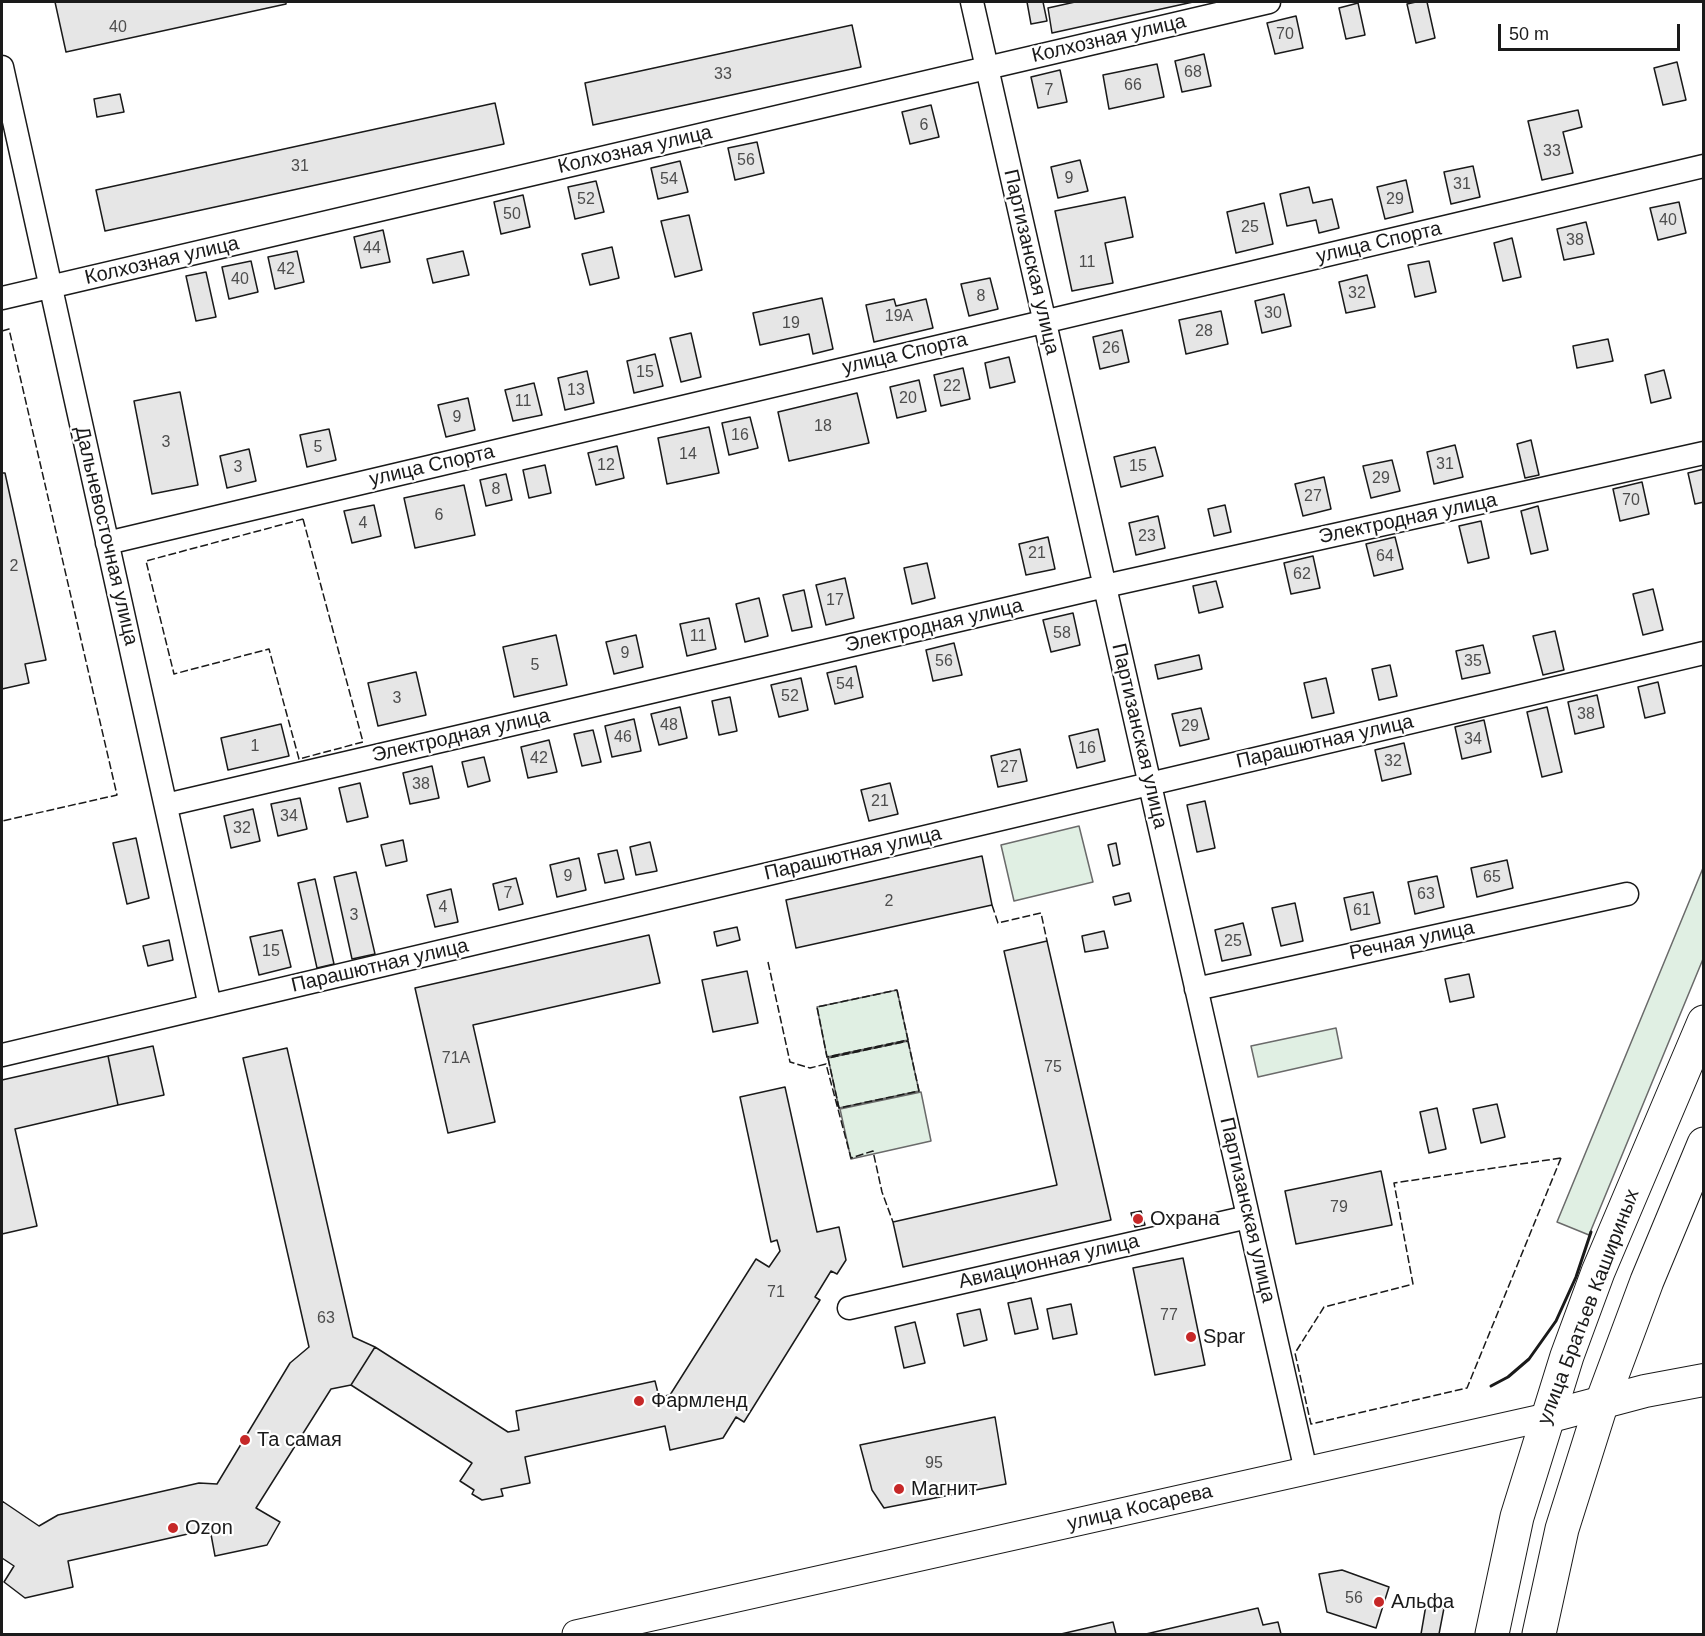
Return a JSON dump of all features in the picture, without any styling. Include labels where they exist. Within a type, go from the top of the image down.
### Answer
[{"type":"main road","name":"улица Братьев Кашириных","points":[[1492,1635],[1517,1517],[1567,1356],[1598,1272],[1704,1022]]},
{"type":"main road","points":[[1539,1635],[1562,1529],[1602,1402],[1647,1281],[1704,1144]]},
{"type":"main road","name":"улица Косарева","points":[[1547,1417],[1602,1402],[1704,1380]]},
{"type":"street","name":"Партизанская улица","points":[[972,2],[1306,1471]]},
{"type":"street","name":"Колхозная улица","points":[[2,298],[1269,2]]},
{"type":"street","name":"Дальневосточная улица","points":[[2,67],[210,1006]]},
{"type":"street","name":"улица Спорта","points":[[108,543],[1704,166]]},
{"type":"street","name":"Электродная улица","points":[[166,805],[1105,586],[1704,453]]},
{"type":"street","name":"Парашютная улица","points":[[2,1055],[1704,652]]},
{"type":"street","name":"Речная улица","points":[[1196,989],[1627,894]]},
{"type":"street","name":"Авиационная улица","points":[[849,1308],[1248,1217]]},
{"type":"street","name":"улица Косарева","points":[[576,1635],[1547,1417]]},
{"type":"green space","points":[[1079,826],[1093,882],[1014,901],[1001,845]]},
{"type":"green space","points":[[1703,868],[1703,959],[1589,1235],[1557,1222]]},
{"type":"green space","points":[[897,990],[908,1040],[827,1057],[817,1007]]},
{"type":"green space","points":[[1336,1028],[1342,1058],[1258,1077],[1251,1046]]},
{"type":"green space","points":[[908,1041],[919,1091],[839,1108],[828,1058]]},
{"type":"green space","points":[[921,1092],[931,1141],[851,1159],[840,1109]]},
{"type":"building","points":[[55,2],[286,2],[286,4],[66,52]]},
{"type":"building","points":[[1027,2],[1043,2],[1047,21],[1031,24]]},
{"type":"building","points":[[1075,2],[1193,2],[1052,33],[1048,8]]},
{"type":"building","points":[[1427,2],[1435,38],[1416,43],[1407,4]]},
{"type":"building","points":[[1358,3],[1365,35],[1346,39],[1339,8]]},
{"type":"building","points":[[1296,16],[1303,48],[1275,54],[1267,23]]},
{"type":"building","points":[[852,25],[861,67],[593,125],[585,83]]},
{"type":"building","points":[[1204,54],[1211,86],[1182,92],[1175,61]]},
{"type":"building","points":[[1677,62],[1686,100],[1663,105],[1654,68]]},
{"type":"building","points":[[1157,64],[1164,97],[1109,109],[1103,75]]},
{"type":"building","points":[[1060,70],[1067,102],[1038,108],[1031,77]]},
{"type":"building","points":[[120,94],[124,112],[97,117],[94,99]]},
{"type":"building","points":[[495,103],[504,144],[105,231],[96,190]]},
{"type":"building","points":[[931,105],[939,137],[910,144],[902,112]]},
{"type":"building","points":[[1578,110],[1582,127],[1563,132],[1573,173],[1542,180],[1528,121]]},
{"type":"building","points":[[757,142],[764,173],[735,180],[728,148]]},
{"type":"building","points":[[1080,160],[1088,191],[1058,198],[1051,167]]},
{"type":"building","points":[[680,161],[688,192],[658,199],[651,168]]},
{"type":"building","points":[[1473,166],[1480,197],[1451,204],[1444,172]]},
{"type":"building","points":[[1406,180],[1413,212],[1385,219],[1377,187]]},
{"type":"building","points":[[596,181],[604,212],[575,219],[568,187]]},
{"type":"building","points":[[1309,187],[1313,203],[1332,199],[1339,228],[1319,233],[1316,220],[1287,226],[1280,194]]},
{"type":"building","points":[[523,195],[530,227],[501,234],[494,202]]},
{"type":"building","points":[[1125,197],[1133,237],[1105,243],[1113,283],[1072,291],[1055,211]]},
{"type":"building","points":[[1679,202],[1686,233],[1658,240],[1650,208]]},
{"type":"building","points":[[1264,203],[1273,244],[1236,253],[1227,212]]},
{"type":"building","points":[[689,215],[702,270],[675,277],[661,221]]},
{"type":"building","points":[[1586,222],[1594,254],[1564,260],[1557,229]]},
{"type":"building","points":[[383,230],[390,262],[361,268],[354,237]]},
{"type":"building","points":[[1512,238],[1521,277],[1503,281],[1494,243]]},
{"type":"building","points":[[612,247],[619,278],[590,285],[582,254]]},
{"type":"building","points":[[297,251],[304,282],[275,289],[268,257]]},
{"type":"building","points":[[463,251],[469,275],[433,283],[427,259]]},
{"type":"building","points":[[251,261],[258,292],[229,299],[222,267]]},
{"type":"building","points":[[1429,261],[1436,292],[1415,297],[1408,265]]},
{"type":"building","points":[[206,272],[216,317],[196,321],[186,276]]},
{"type":"building","points":[[1367,275],[1375,307],[1346,313],[1339,282]]},
{"type":"building","points":[[990,278],[998,309],[969,316],[961,284]]},
{"type":"building","points":[[1284,294],[1291,326],[1262,333],[1255,301]]},
{"type":"building","points":[[822,298],[833,349],[813,354],[809,334],[760,345],[753,313]]},
{"type":"building","points":[[894,299],[896,306],[926,299],[933,328],[874,342],[866,305]]},
{"type":"building","points":[[1221,311],[1228,344],[1186,354],[1179,320]]},
{"type":"building","points":[[1122,330],[1129,362],[1100,369],[1093,337]]},
{"type":"building","points":[[691,333],[701,377],[681,382],[670,338]]},
{"type":"building","points":[[1608,339],[1613,361],[1577,368],[1573,346]]},
{"type":"building","points":[[655,354],[663,386],[634,393],[627,361]]},
{"type":"building","points":[[1009,357],[1015,382],[990,388],[985,363]]},
{"type":"building","points":[[963,368],[970,399],[941,406],[934,375]]},
{"type":"building","points":[[1664,370],[1671,398],[1651,403],[1645,375]]},
{"type":"building","points":[[587,371],[594,403],[565,410],[558,378]]},
{"type":"building","points":[[919,380],[926,411],[897,418],[890,387]]},
{"type":"building","points":[[534,383],[542,415],[513,421],[505,390]]},
{"type":"building","points":[[180,392],[198,485],[152,494],[134,401]]},
{"type":"building","points":[[857,393],[869,443],[789,461],[778,412]]},
{"type":"building","points":[[468,398],[475,430],[446,437],[438,405]]},
{"type":"building","points":[[750,417],[758,448],[729,455],[722,423]]},
{"type":"building","points":[[709,427],[719,473],[667,484],[658,438]]},
{"type":"building","points":[[329,429],[336,460],[307,467],[300,435]]},
{"type":"building","points":[[1531,440],[1539,475],[1525,478],[1517,444]]},
{"type":"building","points":[[1455,445],[1463,477],[1434,484],[1427,452]]},
{"type":"building","points":[[617,446],[624,478],[596,485],[588,453]]},
{"type":"building","points":[[1155,447],[1163,476],[1121,487],[1114,457]]},
{"type":"building","points":[[249,449],[256,481],[227,488],[220,456]]},
{"type":"building","points":[[1392,460],[1400,491],[1371,498],[1363,466]]},
{"type":"building","points":[[545,465],[551,493],[529,498],[523,470]]},
{"type":"building","points":[[1704,469],[1704,502],[1695,504],[1688,473]]},
{"type":"building","points":[[2,473],[5,473],[46,660],[25,664],[29,683],[2,689]]},
{"type":"building","points":[[506,474],[512,500],[486,506],[480,480]]},
{"type":"building","points":[[1324,477],[1331,509],[1303,516],[1295,484]]},
{"type":"building","points":[[1642,482],[1649,514],[1620,521],[1613,489]]},
{"type":"building","points":[[464,485],[475,535],[415,548],[404,498]]},
{"type":"building","points":[[374,505],[381,536],[352,543],[344,511]]},
{"type":"building","points":[[1225,505],[1231,532],[1214,536],[1208,509]]},
{"type":"building","points":[[1538,506],[1548,550],[1531,554],[1521,511]]},
{"type":"building","points":[[1158,516],[1165,548],[1136,555],[1129,523]]},
{"type":"building","points":[[1481,521],[1489,558],[1468,563],[1459,526]]},
{"type":"building","points":[[1048,537],[1055,569],[1026,575],[1019,544]]},
{"type":"building","points":[[1395,537],[1403,569],[1374,576],[1366,544]]},
{"type":"building","points":[[1313,556],[1320,588],[1291,594],[1284,563]]},
{"type":"building","points":[[927,563],[935,598],[912,604],[904,568]]},
{"type":"building","points":[[845,578],[854,618],[826,625],[816,585]]},
{"type":"building","points":[[1216,581],[1223,607],[1199,613],[1193,586]]},
{"type":"building","points":[[1653,589],[1663,630],[1643,635],[1633,594]]},
{"type":"building","points":[[804,590],[812,627],[792,631],[783,595]]},
{"type":"building","points":[[759,598],[768,636],[745,642],[736,604]]},
{"type":"building","points":[[1073,613],[1080,645],[1051,652],[1043,620]]},
{"type":"building","points":[[709,618],[716,649],[687,656],[680,624]]},
{"type":"building","points":[[1555,631],[1564,670],[1543,675],[1533,636]]},
{"type":"building","points":[[556,635],[567,685],[514,697],[503,647]]},
{"type":"building","points":[[636,635],[643,667],[614,674],[606,642]]},
{"type":"building","points":[[954,643],[962,675],[933,681],[926,650]]},
{"type":"building","points":[[1483,645],[1490,673],[1462,679],[1456,651]]},
{"type":"building","points":[[1199,655],[1202,669],[1158,679],[1155,665]]},
{"type":"building","points":[[1390,665],[1397,696],[1379,700],[1372,669]]},
{"type":"building","points":[[856,666],[863,697],[835,704],[827,673]]},
{"type":"building","points":[[416,672],[426,715],[378,726],[368,683]]},
{"type":"building","points":[[801,678],[808,710],[779,717],[771,685]]},
{"type":"building","points":[[1326,678],[1334,713],[1312,718],[1304,683]]},
{"type":"building","points":[[1658,682],[1665,713],[1645,718],[1638,687]]},
{"type":"building","points":[[1597,695],[1604,727],[1575,734],[1568,702]]},
{"type":"building","points":[[730,697],[737,731],[719,735],[712,701]]},
{"type":"building","points":[[680,707],[687,738],[659,745],[651,714]]},
{"type":"building","points":[[1547,707],[1562,772],[1542,777],[1527,712]]},
{"type":"building","points":[[1201,708],[1209,739],[1180,746],[1172,714]]},
{"type":"building","points":[[634,719],[641,751],[612,757],[605,726]]},
{"type":"building","points":[[1484,720],[1491,752],[1462,759],[1455,727]]},
{"type":"building","points":[[281,724],[289,756],[228,770],[221,738]]},
{"type":"building","points":[[1098,729],[1105,761],[1077,768],[1069,736]]},
{"type":"building","points":[[593,730],[601,762],[582,766],[574,734]]},
{"type":"building","points":[[549,740],[557,772],[528,778],[521,747]]},
{"type":"building","points":[[1404,743],[1411,774],[1382,781],[1375,750]]},
{"type":"building","points":[[1020,749],[1027,781],[998,787],[991,756]]},
{"type":"building","points":[[484,757],[490,781],[468,787],[462,762]]},
{"type":"building","points":[[432,766],[439,798],[410,804],[403,773]]},
{"type":"building","points":[[360,783],[368,817],[347,822],[339,788]]},
{"type":"building","points":[[890,783],[898,814],[869,821],[861,790]]},
{"type":"building","points":[[300,798],[307,829],[278,836],[271,804]]},
{"type":"building","points":[[1205,801],[1215,848],[1197,852],[1187,805]]},
{"type":"building","points":[[253,809],[260,841],[231,848],[224,816]]},
{"type":"building","points":[[136,838],[149,898],[127,904],[113,843]]},
{"type":"building","points":[[403,840],[407,861],[386,866],[381,845]]},
{"type":"building","points":[[650,842],[657,871],[636,875],[630,847]]},
{"type":"building","points":[[1116,843],[1120,864],[1113,866],[1108,845]]},
{"type":"building","points":[[617,850],[624,879],[605,883],[598,854]]},
{"type":"building","points":[[982,856],[992,905],[796,948],[786,900]]},
{"type":"building","points":[[579,858],[586,890],[557,897],[550,865]]},
{"type":"building","points":[[1507,860],[1513,888],[1477,897],[1471,868]]},
{"type":"building","points":[[356,872],[375,954],[352,959],[334,877]]},
{"type":"building","points":[[1437,876],[1444,907],[1415,914],[1408,882]]},
{"type":"building","points":[[516,878],[523,904],[499,910],[493,884]]},
{"type":"building","points":[[315,879],[334,964],[317,968],[298,883]]},
{"type":"building","points":[[451,889],[458,922],[435,927],[427,895]]},
{"type":"building","points":[[1373,892],[1380,923],[1351,930],[1344,898]]},
{"type":"building","points":[[1129,893],[1131,901],[1115,905],[1113,897]]},
{"type":"building","points":[[1295,903],[1303,941],[1281,946],[1272,908]]},
{"type":"building","points":[[1243,923],[1251,955],[1222,961],[1215,930]]},
{"type":"building","points":[[737,927],[740,940],[717,946],[714,932]]},
{"type":"building","points":[[282,930],[291,967],[259,975],[250,937]]},
{"type":"building","points":[[1104,931],[1108,948],[1085,952],[1082,936]]},
{"type":"building","points":[[649,935],[660,983],[473,1025],[495,1122],[448,1133],[415,988]]},
{"type":"building","points":[[169,940],[173,960],[148,966],[143,946]]},
{"type":"building","points":[[1047,941],[1111,1220],[903,1267],[893,1222],[1057,1185],[1004,951]]},
{"type":"building","points":[[747,971],[758,1023],[713,1032],[702,980]]},
{"type":"building","points":[[1469,974],[1474,997],[1450,1002],[1445,979]]},
{"type":"building","points":[[153,1046],[164,1095],[118,1105],[108,1056]]},
{"type":"building","points":[[287,1048],[353,1337],[375,1347],[351,1385],[331,1389],[256,1508],[280,1522],[267,1545],[215,1556],[210,1529],[68,1561],[73,1587],[25,1598],[4,1582],[14,1566],[2,1558],[2,1501],[39,1526],[58,1515],[199,1483],[217,1484],[290,1363],[309,1347],[243,1058]]},
{"type":"building","points":[[108,1056],[118,1105],[15,1129],[37,1226],[2,1234],[2,1080]]},
{"type":"building","points":[[785,1087],[817,1232],[839,1227],[846,1260],[837,1274],[831,1271],[815,1297],[820,1300],[744,1422],[736,1417],[723,1438],[670,1450],[665,1426],[525,1457],[530,1483],[501,1489],[503,1496],[482,1500],[472,1494],[474,1490],[460,1481],[472,1463],[351,1385],[375,1347],[508,1432],[519,1430],[516,1411],[655,1381],[659,1397],[670,1395],[756,1259],[769,1267],[780,1251],[777,1240],[771,1242],[740,1097]]},
{"type":"building","points":[[1497,1104],[1505,1137],[1481,1143],[1473,1109]]},
{"type":"building","points":[[1437,1108],[1446,1149],[1429,1153],[1420,1112]]},
{"type":"building","points":[[1381,1171],[1392,1225],[1296,1244],[1285,1191]]},
{"type":"building","name":"Охрана","points":[[1141,1211],[1145,1225],[1135,1227],[1131,1213]]},
{"type":"building","points":[[1183,1258],[1205,1365],[1155,1375],[1133,1268]]},
{"type":"building","points":[[1031,1298],[1038,1329],[1015,1334],[1008,1303]]},
{"type":"building","points":[[1071,1304],[1077,1334],[1053,1339],[1047,1309]]},
{"type":"building","points":[[980,1309],[987,1340],[964,1346],[957,1314]]},
{"type":"building","points":[[915,1322],[925,1363],[904,1368],[895,1327]]},
{"type":"building","points":[[995,1417],[1006,1484],[884,1508],[872,1490],[860,1445]]},
{"type":"building","points":[[1342,1570],[1389,1587],[1376,1628],[1327,1612],[1319,1574]]},
{"type":"building","points":[[1426,1605],[1444,1608],[1439,1634],[1421,1634]]},
{"type":"building","points":[[1258,1608],[1263,1625],[1278,1622],[1281,1634],[1146,1634]]},
{"type":"building","points":[[1113,1622],[1116,1634],[1061,1634]]},
{"type":"fence","points":[[2,331],[9,329],[117,795],[2,821]]},
{"type":"fence","points":[[303,519],[363,742],[299,759],[269,649],[174,674],[146,561],[303,519]]},
{"type":"fence","points":[[992,905],[998,923],[1041,913],[1047,941]]},
{"type":"fence","points":[[768,962],[790,1062],[810,1068],[826,1064],[851,1158],[873,1151],[882,1192],[893,1222]]},
{"type":"fence","points":[[897,990],[908,1040],[827,1057],[817,1007],[897,990]]},
{"type":"fence","points":[[908,1041],[919,1091],[839,1108],[828,1058],[908,1041]]},
{"type":"fence","points":[[1561,1158],[1467,1388],[1311,1424],[1295,1353],[1324,1307],[1413,1284],[1394,1183],[1561,1158]]},
{"type":"wall","points":[[1491,1386],[1508,1377],[1529,1359],[1556,1321],[1576,1277],[1591,1232]]},
{"type":"place","name":"Охрана","points":[[1138,1219]]},
{"type":"place","name":"Spar","points":[[1191,1337]]},
{"type":"place","name":"Фармленд","points":[[639,1401]]},
{"type":"place","name":"Та самая","points":[[245,1440]]},
{"type":"place","name":"Магнит","points":[[899,1489]]},
{"type":"place","name":"Ozon","points":[[173,1528]]},
{"type":"place","name":"Альфа","points":[[1379,1602]]}]
